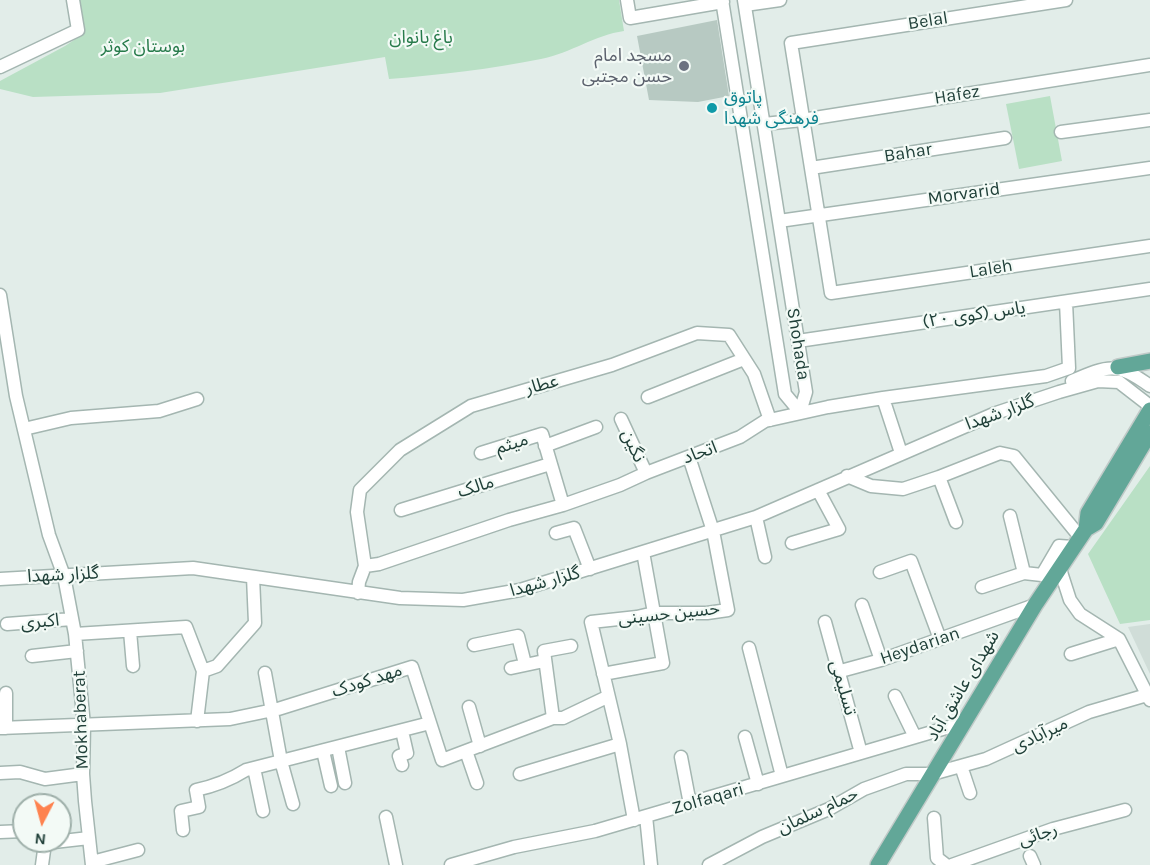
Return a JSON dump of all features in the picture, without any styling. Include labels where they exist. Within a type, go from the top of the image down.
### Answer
[{"type":"main road","points":[[1118,368],[1150,361]]},
{"type":"main road","name":"شهدای عاشق آباد","points":[[1080,538],[1088,513],[1150,408]]},
{"type":"main road","name":"شهدای عاشق آباد","points":[[878,865],[1035,605],[1080,538],[1096,523],[1150,433]]},
{"type":"street","points":[[0,67],[78,30],[73,0]]},
{"type":"street","points":[[627,0],[630,18],[722,1]]},
{"type":"street","points":[[745,2],[772,0]]},
{"type":"street","name":"Belal","points":[[802,120],[790,43],[1066,0]]},
{"type":"street","name":"Shohada","points":[[722,1],[784,394],[800,412]]},
{"type":"street","name":"Shohada","points":[[745,2],[806,392],[800,412]]},
{"type":"street","name":"Hafez","points":[[764,124],[1150,65]]},
{"type":"street","points":[[802,120],[819,215]]},
{"type":"street","points":[[1060,132],[1150,120]]},
{"type":"street","name":"Bahar","points":[[811,168],[1005,138]]},
{"type":"street","name":"Morvarid","points":[[779,221],[1150,168]]},
{"type":"street","name":"Laleh","points":[[819,215],[831,293],[1150,246]]},
{"type":"street","name":"یاس (کوی ۲۰)","points":[[798,341],[1150,289]]},
{"type":"street","name":"Mokhaberat","points":[[0,295],[24,429],[49,535],[64,576],[75,634],[84,725],[83,774],[92,864]]},
{"type":"street","name":"اتحاد","points":[[365,566],[379,564],[620,485],[740,437],[765,421],[800,412],[883,398],[1046,376],[1069,368],[1066,302]]},
{"type":"street","name":"عطار","points":[[365,566],[357,512],[360,490],[400,450],[471,406],[612,365],[698,333],[729,335],[754,374],[771,420]]},
{"type":"street","points":[[648,397],[744,359]]},
{"type":"street","points":[[1059,392],[1083,376],[1118,368],[1150,386]]},
{"type":"street","points":[[1059,392],[1098,381],[1119,382],[1150,408]]},
{"type":"street","name":"گلزار شهدا","points":[[0,579],[193,568],[400,598],[463,600],[520,590],[756,517],[996,413],[1059,392]]},
{"type":"street","points":[[883,398],[900,453]]},
{"type":"street","points":[[24,429],[72,418],[159,411],[197,399]]},
{"type":"street","name":"نگین","points":[[621,419],[646,473]]},
{"type":"street","points":[[563,505],[544,440],[596,427]]},
{"type":"street","name":"میثم","points":[[481,453],[544,440]]},
{"type":"street","points":[[847,476],[871,486],[903,489],[1000,453],[1014,456],[1080,538],[1059,546],[1042,575],[1024,573],[982,588]]},
{"type":"street","points":[[688,457],[713,531]]},
{"type":"street","name":"مالک","points":[[401,510],[550,464]]},
{"type":"street","points":[[939,477],[956,522]]},
{"type":"street","points":[[792,543],[839,529],[818,490]]},
{"type":"street","points":[[1010,516],[1024,573]]},
{"type":"street","points":[[756,517],[765,557]]},
{"type":"street","points":[[556,533],[574,528],[590,569]]},
{"type":"street","name":"حسین حسینی","points":[[651,865],[607,697],[591,622],[654,613],[707,613],[728,610],[713,531]]},
{"type":"street","points":[[603,674],[663,663],[643,552]]},
{"type":"street","points":[[880,572],[911,561],[940,639]]},
{"type":"street","points":[[358,593],[365,566]]},
{"type":"street","points":[[1060,569],[1070,600],[1080,614],[1119,639],[1148,697]]},
{"type":"street","points":[[203,671],[217,666],[255,623],[253,577]]},
{"type":"street","points":[[862,605],[881,660]]},
{"type":"street","name":"Heydarian","points":[[837,672],[881,660],[1035,605]]},
{"type":"street","name":"اکبری","points":[[7,624],[72,619]]},
{"type":"street","name":"تسلیمی","points":[[825,622],[861,753]]},
{"type":"street","points":[[75,634],[186,627],[203,671],[198,721]]},
{"type":"street","points":[[130,631],[133,666]]},
{"type":"street","points":[[474,645],[518,636],[525,664]]},
{"type":"street","points":[[1071,654],[1119,639]]},
{"type":"street","points":[[553,718],[543,651],[571,646]]},
{"type":"street","points":[[749,648],[782,777]]},
{"type":"street","points":[[32,656],[76,651]]},
{"type":"street","points":[[511,668],[544,661]]},
{"type":"street","name":"مهد کودک","points":[[3,728],[230,719],[270,711],[412,667],[442,760],[553,718],[563,718],[607,697]]},
{"type":"street","points":[[265,673],[270,711],[293,804]]},
{"type":"street","points":[[3,728],[6,693]]},
{"type":"street","points":[[895,696],[915,737]]},
{"type":"street","name":"میرآبادی","points":[[932,774],[986,759],[1089,712],[1148,697]]},
{"type":"street","points":[[469,707],[480,746]]},
{"type":"street","points":[[183,830],[181,812],[199,807],[196,790],[214,786],[254,768],[430,723]]},
{"type":"street","name":"Zolfaqari","points":[[451,865],[465,863],[514,847],[596,831],[963,723]]},
{"type":"street","points":[[402,730],[407,753],[399,756],[402,765]]},
{"type":"street","points":[[745,737],[758,784]]},
{"type":"street","points":[[520,774],[620,744]]},
{"type":"street","points":[[338,747],[345,783]]},
{"type":"street","points":[[323,751],[331,786]]},
{"type":"street","points":[[466,751],[477,783]]},
{"type":"street","points":[[681,757],[690,804]]},
{"type":"street","points":[[961,766],[970,793]]},
{"type":"street","points":[[254,768],[263,811]]},
{"type":"street","points":[[0,773],[20,772],[45,779],[83,774]]},
{"type":"street","name":"حمام سلمان","points":[[716,863],[762,837],[829,809],[864,789],[906,774],[932,774]]},
{"type":"street","name":"رجائی","points":[[952,865],[1053,829],[1125,810]]},
{"type":"street","points":[[386,817],[396,865]]},
{"type":"street","points":[[934,818],[937,858],[946,865]]},
{"type":"street","points":[[72,840],[89,838]]},
{"type":"street","points":[[92,864],[138,850]]},
{"type":"shaded area","points":[[1150,624],[1150,674],[1128,627]]},
{"type":"green space","name":"بوستان کوثر","points":[[76,0],[619,0],[624,31],[603,36],[563,53],[541,59],[446,74],[389,79],[385,57],[160,93],[33,97],[0,89],[0,81],[83,34]]},
{"type":"green space","points":[[1050,96],[1062,161],[1019,169],[1006,104]]},
{"type":"green space","points":[[1150,466],[1150,620],[1120,624],[1088,554]]},
{"type":"building","name":"مسجد امام حسن مجتبی","points":[[717,20],[729,96],[698,102],[649,100],[637,36]]},
{"type":"place","name":"مسجد امام حسن مجتبی","points":[[684,66]]},
{"type":"place","name":"پاتوق فرهنگی شهدا","points":[[712,108]]},
{"type":"park label","name":"باغ بانوان","points":[[421,38]]}]
